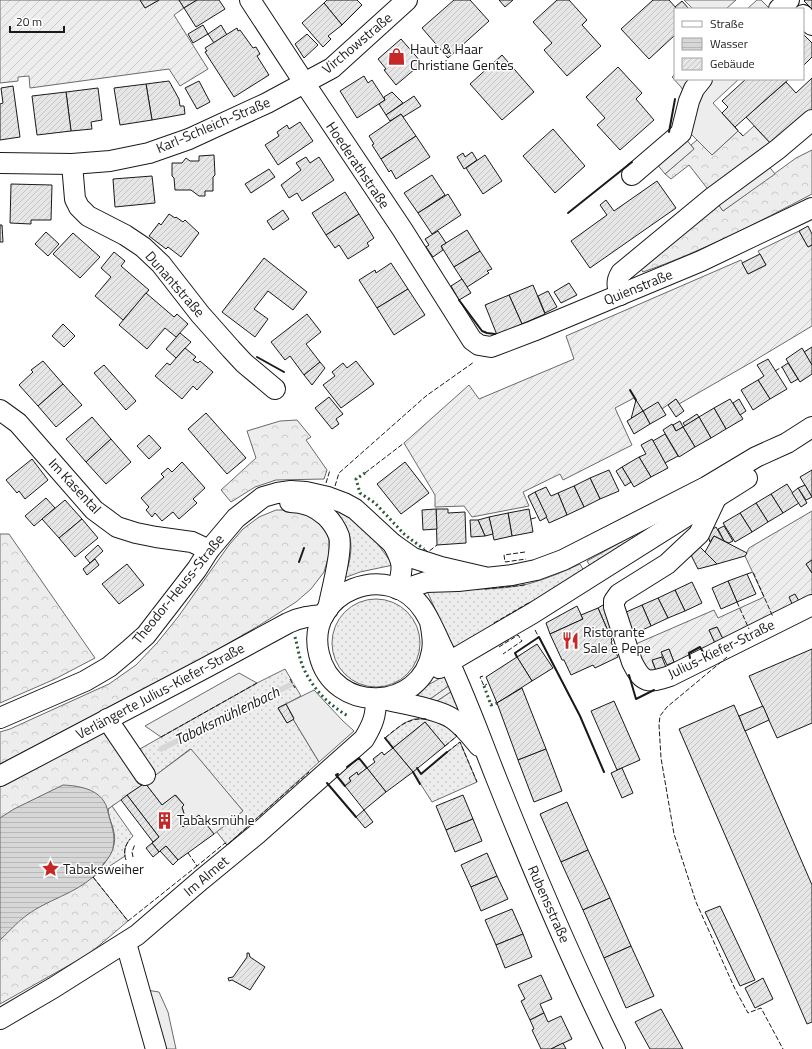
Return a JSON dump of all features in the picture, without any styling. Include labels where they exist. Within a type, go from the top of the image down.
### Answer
[{"type":"street","name":"Hoederathstraße","points":[[250,0],[402,229],[466,330]]},
{"type":"street","name":"Virchowstraße","points":[[304,83],[332,68],[407,0]]},
{"type":"street","points":[[780,8],[789,0],[797,8]]},
{"type":"street","points":[[804,16],[812,25]]},
{"type":"street","points":[[632,175],[681,133],[689,101],[694,89],[701,80]]},
{"type":"street","name":"Karl-Schleich-Straße","points":[[0,164],[72,164],[110,161],[149,153],[189,139],[231,120],[304,83]]},
{"type":"street","points":[[620,295],[617,286],[621,273],[713,197],[778,150],[812,120]]},
{"type":"street","name":"Dunantstraße","points":[[72,164],[75,199],[79,207],[88,216],[120,232],[137,243],[161,264],[200,314],[231,349],[244,363],[275,389]]},
{"type":"street","name":"Quienstraße","points":[[466,330],[472,340],[479,345],[491,347],[701,261],[812,208]]},
{"type":"street","name":"Im Kasental","points":[[0,410],[18,423],[94,510],[117,527],[156,537],[192,542],[209,550]]},
{"type":"street","points":[[400,590],[426,582],[458,581],[512,575],[536,570],[568,558],[706,487],[756,457],[787,443],[812,427]]},
{"type":"street","points":[[419,678],[450,662],[533,613],[749,477],[787,443]]},
{"type":"street","name":"Theodor-Heuss-Straße","points":[[0,718],[85,681],[123,655],[146,635],[197,569],[209,550],[236,518],[263,497],[277,492],[306,492],[328,497],[344,503],[355,510],[393,544],[413,558],[441,567],[484,577]]},
{"type":"street","name":"Julius-Kiefer-Straße","points":[[716,498],[700,534],[667,564],[619,594],[614,601],[614,607],[632,662],[636,670],[643,678],[653,681],[670,676],[812,605]]},
{"type":"street","name":"Theodor-Heuss-Straße","points":[[246,510],[272,502],[297,502],[316,509],[332,522],[339,537],[340,551],[326,612]]},
{"type":"street","points":[[393,544],[401,559],[403,570],[400,590]]},
{"type":"street","points":[[430,622],[433,637],[432,652],[427,666],[411,687],[401,693],[379,699],[364,698],[352,694],[346,691],[331,678],[324,667],[319,654],[319,628],[326,612],[337,598],[348,591],[361,586],[375,584],[388,585],[400,590],[411,596],[419,604],[430,622],[450,662]]},
{"type":"street","name":"Verlängerte Julius-Kiefer-Straße","points":[[0,776],[288,623],[303,617],[326,612]]},
{"type":"street","name":"Rubensstraße","points":[[450,662],[526,853],[576,967],[615,1049]]},
{"type":"street","name":"Rubensstraße","points":[[379,699],[441,713],[452,718],[469,733],[488,757]]},
{"type":"street","name":"Im Almet","points":[[0,1018],[53,988],[126,943],[257,834],[364,738],[372,726],[379,699]]},
{"type":"street","points":[[107,719],[145,775]]},
{"type":"street","points":[[126,943],[156,1049]]},
{"type":"green space","points":[[0,0],[140,0],[145,8],[159,0],[179,0],[184,8],[174,15],[208,69],[180,86],[169,69],[30,88],[29,76],[18,77],[18,81],[0,83]]},
{"type":"green space","points":[[754,126],[773,146],[710,192],[689,165],[671,179],[665,174],[694,149],[691,145],[697,140],[712,155],[738,131],[743,136]]},
{"type":"green space","points":[[812,150],[812,194],[707,246],[643,272],[640,268],[719,205],[723,211],[796,158]]},
{"type":"green space","points":[[799,231],[808,247],[812,245],[812,326],[679,404],[676,399],[662,409],[643,411],[634,398],[615,408],[632,445],[563,480],[560,474],[523,492],[529,506],[472,517],[464,506],[435,507],[435,495],[404,443],[469,385],[479,399],[574,359],[566,336],[741,260],[748,274],[766,265],[758,251]]},
{"type":"green space","points":[[297,420],[311,437],[306,440],[327,470],[324,479],[276,480],[255,487],[231,502],[221,490],[256,458],[247,431],[280,421]]},
{"type":"green space","points":[[330,504],[367,529],[393,565],[360,572],[344,578],[348,567],[351,548],[350,536],[346,527]]},
{"type":"green space","points":[[276,510],[294,510],[309,515],[326,528],[329,540],[329,555],[324,572],[311,589],[296,602],[205,657],[0,764],[0,732],[10,729],[109,684],[136,665],[157,643],[178,617],[229,545],[243,529],[259,517]]},
{"type":"green space","points":[[812,511],[812,560],[806,564],[812,573],[812,598],[723,639],[717,627],[709,630],[715,643],[703,652],[700,647],[689,653],[690,658],[679,664],[674,662],[669,649],[662,652],[662,657],[652,661],[657,673],[652,674],[631,646],[714,610],[718,618],[764,597],[745,556],[749,548]]},
{"type":"green space","points":[[0,534],[9,534],[95,658],[55,679],[0,703]]},
{"type":"green space","points":[[632,536],[634,540],[591,567],[587,561]]},
{"type":"green space","points":[[580,564],[584,571],[455,647],[452,646],[426,589],[478,589],[517,586],[541,580]]},
{"type":"green space","points":[[376,599],[393,603],[407,612],[416,626],[420,643],[416,660],[407,674],[393,683],[376,687],[359,683],[345,674],[336,660],[332,643],[336,626],[345,612],[359,603]]},
{"type":"green space","points":[[285,669],[301,696],[278,708],[287,723],[293,719],[319,762],[227,845],[216,831],[243,811],[190,749],[156,775],[138,750],[257,683]]},
{"type":"green space","points":[[446,675],[450,685],[426,702],[408,696]]},
{"type":"green space","points":[[452,691],[460,712],[434,703]]},
{"type":"green space","points":[[414,719],[427,719],[438,722],[457,736],[445,746],[425,722],[393,748],[385,738],[404,723]]},
{"type":"green space","points":[[106,729],[145,783],[108,809],[115,839],[114,845],[109,857],[93,877],[128,921],[89,954],[0,1004],[0,784]]},
{"type":"green space","points":[[460,742],[477,782],[432,802],[413,772],[417,768],[421,774]]},
{"type":"green space","points":[[359,758],[367,768],[358,775],[357,773],[349,778],[351,781],[345,786],[336,775]]},
{"type":"green space","points":[[112,806],[133,836],[126,845],[125,856],[93,877],[106,861],[108,809]]},
{"type":"shaded area","points":[[684,0],[736,0],[727,8],[692,8]]},
{"type":"shaded area","points":[[757,0],[761,0],[769,8],[748,8]]},
{"type":"shaded area","points":[[675,80],[738,80],[713,103],[738,131],[712,155],[688,131],[689,101],[681,87]]},
{"type":"shaded area","points":[[681,133],[694,149],[665,174],[652,158]]},
{"type":"shaded area","points":[[764,160],[775,174],[723,211],[713,197]]},
{"type":"shaded area","points":[[239,673],[257,683],[161,737],[145,726]]},
{"type":"shaded area","points":[[450,685],[452,691],[434,703],[426,702]]},
{"type":"shaded area","points":[[314,690],[354,731],[319,762],[293,719],[294,718],[286,704]]},
{"type":"shaded area","name":"Tabaksmühle","points":[[191,749],[243,811],[214,834],[183,827],[179,822],[185,817],[182,807],[184,805],[176,795],[162,805],[145,783]]},
{"type":"shaded area","points":[[140,989],[159,992],[168,1012],[176,1049],[156,1049]]},
{"type":"water","name":"Tabaksweiher","points":[[63,785],[85,788],[97,794],[102,799],[106,805],[114,834],[112,852],[93,877],[86,883],[27,915],[0,940],[0,818],[14,809]]},
{"type":"building","points":[[140,0],[159,0],[145,8]]},
{"type":"building","points":[[179,0],[197,0],[184,8]]},
{"type":"building","points":[[197,0],[219,0],[225,9],[196,27],[184,8]]},
{"type":"building","points":[[327,0],[357,0],[362,5],[342,25],[324,3]]},
{"type":"building","points":[[454,0],[470,0],[489,21],[448,58],[422,28]]},
{"type":"building","points":[[499,0],[513,0],[505,7]]},
{"type":"building","points":[[557,0],[569,0],[587,20],[582,25],[601,46],[567,76],[544,50],[552,43],[533,22]]},
{"type":"building","points":[[653,0],[669,0],[676,8],[674,8],[674,36],[649,59],[621,29]]},
{"type":"building","points":[[812,0],[812,9],[804,1]]},
{"type":"building","points":[[682,1],[688,8],[676,8],[675,7]]},
{"type":"building","points":[[324,3],[342,25],[328,36],[331,39],[323,47],[302,23]]},
{"type":"building","points":[[203,25],[208,34],[193,43],[188,34]]},
{"type":"building","points":[[221,25],[227,35],[214,43],[208,34]]},
{"type":"building","points":[[237,28],[253,48],[256,47],[260,54],[257,56],[269,75],[234,97],[205,52],[207,51],[205,48]]},
{"type":"building","points":[[307,34],[318,45],[304,58],[295,44]]},
{"type":"building","points":[[804,35],[812,43],[812,57],[804,65]]},
{"type":"building","points":[[401,39],[422,63],[396,85],[384,70],[386,69],[378,59]]},
{"type":"building","points":[[502,55],[534,92],[502,120],[470,84]]},
{"type":"building","points":[[618,67],[642,93],[636,99],[654,120],[620,150],[597,125],[605,118],[586,97]]},
{"type":"building","points":[[364,76],[368,83],[372,80],[385,100],[357,118],[340,91]]},
{"type":"building","points":[[812,78],[812,111],[773,146],[746,117],[786,82],[796,93]]},
{"type":"building","points":[[745,80],[788,80],[735,127],[722,113],[728,107],[722,101]]},
{"type":"building","points":[[169,81],[179,99],[180,106],[184,106],[185,114],[152,120],[146,84]]},
{"type":"building","points":[[199,81],[210,102],[197,109],[185,88]]},
{"type":"building","points":[[146,84],[152,120],[120,125],[114,88]]},
{"type":"building","points":[[13,86],[20,137],[0,140],[0,104],[3,103],[1,88]]},
{"type":"building","points":[[98,88],[102,120],[91,122],[92,129],[71,131],[66,92]]},
{"type":"building","points":[[66,92],[71,131],[37,135],[32,96]]},
{"type":"building","points":[[392,92],[403,103],[386,115],[379,104],[385,100],[384,97]]},
{"type":"building","points":[[414,96],[421,106],[403,117],[401,114],[390,121],[386,115]]},
{"type":"building","points":[[401,114],[416,136],[381,159],[372,145],[374,144],[369,136]]},
{"type":"building","points":[[300,122],[313,141],[278,165],[265,145],[279,136],[277,132],[287,125],[289,129]]},
{"type":"building","points":[[553,129],[585,166],[555,193],[523,156]]},
{"type":"building","points":[[416,136],[430,157],[396,179],[391,170],[389,172],[381,159]]},
{"type":"building","points":[[472,152],[477,160],[464,169],[457,157],[463,153],[465,157]]},
{"type":"building","points":[[214,155],[215,175],[213,177],[213,191],[205,191],[205,196],[199,196],[191,190],[175,190],[174,178],[172,176],[172,163],[182,163],[186,158],[190,161],[199,161],[199,156]]},
{"type":"building","points":[[485,155],[502,181],[483,194],[466,168]]},
{"type":"building","points":[[306,157],[310,163],[319,157],[334,180],[302,201],[297,193],[289,198],[281,185],[301,170],[296,163]]},
{"type":"building","points":[[269,169],[275,177],[251,193],[245,184]]},
{"type":"building","points":[[432,175],[445,195],[418,213],[404,193]]},
{"type":"building","points":[[152,176],[155,203],[115,207],[113,179]]},
{"type":"building","points":[[657,181],[676,208],[590,268],[571,241],[607,215],[600,205],[606,200],[614,211]]},
{"type":"building","points":[[11,184],[52,185],[51,220],[31,220],[31,224],[10,223]]},
{"type":"building","points":[[345,192],[359,214],[326,235],[312,213]]},
{"type":"building","points":[[448,194],[461,215],[432,234],[418,213]]},
{"type":"building","points":[[283,210],[289,219],[273,230],[267,221]]},
{"type":"building","points":[[169,214],[183,222],[185,220],[199,233],[181,257],[168,247],[166,249],[149,236],[159,223],[161,225]]},
{"type":"building","points":[[359,214],[374,238],[367,243],[369,246],[348,259],[339,245],[335,248],[326,235]]},
{"type":"building","points":[[0,225],[2,225],[3,242],[0,242]]},
{"type":"building","points":[[808,226],[812,234],[812,245],[808,247],[799,231]]},
{"type":"building","points":[[467,230],[480,251],[454,267],[441,246]]},
{"type":"building","points":[[438,231],[446,243],[441,246],[443,250],[433,257],[426,247],[429,245],[425,239]]},
{"type":"building","points":[[46,232],[59,244],[48,256],[35,244]]},
{"type":"building","points":[[73,233],[100,257],[80,278],[53,254]]},
{"type":"building","points":[[480,251],[492,269],[487,271],[489,273],[467,287],[454,267]]},
{"type":"building","points":[[114,252],[125,261],[121,266],[149,290],[123,320],[95,296],[111,277],[101,268]]},
{"type":"building","points":[[760,254],[766,265],[748,274],[742,263]]},
{"type":"building","points":[[264,258],[307,292],[293,310],[268,291],[254,309],[268,319],[255,337],[222,312]]},
{"type":"building","points":[[391,263],[408,289],[377,308],[359,280],[375,270],[376,273]]},
{"type":"building","points":[[462,279],[471,293],[459,300],[451,286]]},
{"type":"building","points":[[569,283],[577,295],[561,303],[554,292]]},
{"type":"building","points":[[533,285],[545,314],[522,324],[509,295]]},
{"type":"building","points":[[408,289],[425,315],[394,335],[377,308]]},
{"type":"building","points":[[548,291],[557,307],[545,313],[538,296]]},
{"type":"building","points":[[146,293],[174,317],[177,314],[188,324],[176,337],[165,328],[147,349],[119,325]]},
{"type":"building","points":[[509,295],[522,324],[497,335],[485,305]]},
{"type":"building","points":[[307,314],[321,332],[306,344],[320,362],[304,375],[290,356],[285,360],[271,342]]},
{"type":"building","points":[[63,324],[75,336],[64,347],[52,336]]},
{"type":"building","points":[[180,333],[191,342],[176,358],[166,349]]},
{"type":"building","points":[[812,347],[812,365],[804,352]]},
{"type":"building","points":[[185,348],[196,357],[193,360],[198,363],[200,361],[213,372],[197,390],[193,386],[182,399],[155,376],[167,363],[170,365]]},
{"type":"building","points":[[802,348],[812,365],[812,374],[800,382],[786,359]]},
{"type":"building","points":[[768,359],[787,389],[770,399],[758,380],[764,376],[757,365]]},
{"type":"building","points":[[43,361],[63,384],[38,406],[19,385],[33,372],[31,370]]},
{"type":"building","points":[[356,361],[374,384],[341,408],[323,385],[335,376],[332,372],[343,363],[347,368]]},
{"type":"building","points":[[320,362],[325,368],[312,385],[304,375]]},
{"type":"building","points":[[788,363],[798,379],[791,383],[782,367]]},
{"type":"building","points":[[104,365],[136,401],[126,410],[94,373]]},
{"type":"building","points":[[758,380],[770,399],[753,410],[741,390]]},
{"type":"building","points":[[63,384],[82,405],[56,427],[38,406]]},
{"type":"building","points":[[329,397],[343,414],[336,419],[339,424],[332,429],[315,408]]},
{"type":"building","points":[[676,399],[684,411],[676,417],[668,405]]},
{"type":"building","points":[[730,399],[743,419],[726,429],[714,408]]},
{"type":"building","points":[[739,399],[746,411],[740,415],[733,403]]},
{"type":"building","points":[[636,400],[643,411],[631,419]]},
{"type":"building","points":[[658,402],[666,415],[650,424],[643,411]]},
{"type":"building","points":[[714,408],[726,429],[711,438],[699,417]]},
{"type":"building","points":[[643,411],[650,424],[634,434],[627,421]]},
{"type":"building","points":[[206,413],[246,458],[227,474],[188,429]]},
{"type":"building","points":[[697,414],[699,417],[685,426],[683,423]]},
{"type":"building","points":[[92,417],[111,439],[86,462],[66,439]]},
{"type":"building","points":[[699,417],[711,438],[695,447],[683,427]]},
{"type":"building","points":[[680,421],[683,427],[676,431],[673,425]]},
{"type":"building","points":[[672,424],[676,431],[683,427],[695,447],[679,457],[663,430]]},
{"type":"building","points":[[665,434],[678,456],[665,463],[653,441]]},
{"type":"building","points":[[149,435],[161,448],[149,459],[137,446]]},
{"type":"building","points":[[111,439],[131,462],[106,484],[86,462]]},
{"type":"building","points":[[652,439],[668,468],[651,477],[639,457],[646,454],[641,445]]},
{"type":"building","points":[[639,457],[651,477],[634,487],[622,467]]},
{"type":"building","points":[[32,459],[48,480],[25,499],[19,491],[17,493],[6,480]]},
{"type":"building","points":[[182,462],[205,488],[193,499],[197,503],[179,519],[173,512],[162,521],[155,513],[152,517],[146,510],[149,507],[141,498],[164,477],[161,474],[168,468],[172,472]]},
{"type":"building","points":[[405,462],[429,493],[401,514],[377,484]]},
{"type":"building","points":[[622,467],[631,482],[625,486],[616,471]]},
{"type":"building","points":[[609,470],[619,491],[600,499],[590,478]]},
{"type":"building","points":[[812,470],[812,497],[800,477]]},
{"type":"building","points":[[590,478],[600,499],[584,507],[574,486]]},
{"type":"building","points":[[787,484],[799,503],[783,513],[771,494]]},
{"type":"building","points":[[805,485],[812,497],[806,500],[798,488]]},
{"type":"building","points":[[574,486],[584,507],[567,515],[558,493]]},
{"type":"building","points":[[546,487],[551,496],[558,493],[567,515],[549,523],[535,492]]},
{"type":"building","points":[[798,488],[807,503],[801,507],[792,493]]},
{"type":"building","points":[[535,492],[547,517],[540,521],[528,496]]},
{"type":"building","points":[[771,494],[783,513],[768,522],[756,503]]},
{"type":"building","points":[[46,498],[55,508],[34,526],[25,516]]},
{"type":"building","points":[[65,500],[82,519],[59,538],[42,519]]},
{"type":"building","points":[[756,503],[768,522],[752,532],[740,513]]},
{"type":"building","points":[[436,509],[448,509],[448,513],[465,512],[466,543],[437,545]]},
{"type":"building","points":[[436,509],[437,529],[423,530],[422,510]]},
{"type":"building","points":[[529,509],[533,532],[512,536],[508,513]]},
{"type":"building","points":[[508,513],[512,536],[494,540],[489,517]]},
{"type":"building","points":[[740,513],[752,532],[735,542],[723,523]]},
{"type":"building","points":[[489,517],[493,534],[485,536],[478,520]]},
{"type":"building","points":[[82,519],[98,538],[75,557],[59,538]]},
{"type":"building","points":[[470,520],[478,520],[485,536],[471,537]]},
{"type":"building","points":[[724,526],[733,541],[729,543],[724,541],[718,529]]},
{"type":"building","points":[[716,527],[724,541],[714,536],[710,542],[708,532]]},
{"type":"building","points":[[714,536],[747,553],[745,556],[717,564],[705,552]]},
{"type":"building","points":[[98,545],[103,551],[90,563],[85,557]]},
{"type":"building","points":[[700,547],[717,564],[698,569],[690,553]]},
{"type":"building","points":[[95,559],[99,565],[87,575],[83,569]]},
{"type":"building","points":[[812,560],[812,573],[806,564]]},
{"type":"building","points":[[127,564],[144,585],[119,604],[102,584]]},
{"type":"building","points":[[747,574],[756,594],[737,602],[728,581]]},
{"type":"building","points":[[728,581],[737,602],[721,609],[712,588]]},
{"type":"building","points":[[692,582],[702,603],[685,611],[675,590]]},
{"type":"building","points":[[675,590],[685,611],[668,618],[658,598]]},
{"type":"building","points":[[795,594],[800,603],[793,606],[789,597]]},
{"type":"building","points":[[658,598],[668,618],[651,626],[642,605]]},
{"type":"building","points":[[608,602],[617,635],[611,638],[598,608]]},
{"type":"building","points":[[642,605],[651,626],[634,634],[624,613]]},
{"type":"building","points":[[577,606],[583,619],[550,634],[546,623]]},
{"type":"building","points":[[598,608],[618,657],[595,668],[593,665],[571,675],[550,634],[583,619],[581,615]]},
{"type":"building","points":[[717,627],[723,639],[715,643],[709,630]]},
{"type":"building","points":[[537,644],[553,668],[532,681],[517,657]]},
{"type":"building","points":[[669,649],[674,662],[667,665],[661,652]]},
{"type":"building","points":[[812,649],[812,723],[777,738],[749,676]]},
{"type":"building","points":[[517,657],[532,681],[497,703],[486,677]]},
{"type":"building","points":[[662,657],[667,670],[657,673],[652,660]]},
{"type":"building","points":[[522,688],[546,749],[518,760],[497,703]]},
{"type":"building","points":[[614,701],[640,760],[617,770],[591,711]]},
{"type":"building","points":[[286,704],[294,719],[287,723],[278,708]]},
{"type":"building","points":[[734,705],[812,885],[812,1022],[807,1024],[679,729]]},
{"type":"building","points":[[763,706],[769,720],[745,731],[739,716]]},
{"type":"building","points":[[425,722],[445,746],[413,772],[393,748]]},
{"type":"building","points":[[393,748],[413,772],[386,792],[367,768],[375,762],[373,759],[382,752],[384,755]]},
{"type":"building","points":[[546,749],[562,791],[534,802],[518,760]]},
{"type":"building","points":[[367,768],[386,792],[364,810],[345,786],[351,781],[349,778],[357,772],[358,775]]},
{"type":"building","points":[[622,768],[633,793],[622,798],[611,773]]},
{"type":"building","name":"Tabaksmühle","points":[[145,783],[162,805],[175,795],[184,805],[182,807],[185,817],[179,822],[183,827],[199,815],[214,834],[178,860],[166,846],[159,852],[152,843],[159,837],[127,795]]},
{"type":"building","points":[[127,795],[159,837],[153,842],[121,800]]},
{"type":"building","points":[[463,795],[473,819],[446,830],[436,806]]},
{"type":"building","points":[[567,802],[588,850],[561,862],[540,814]]},
{"type":"building","points":[[364,810],[373,822],[365,828],[356,817]]},
{"type":"building","points":[[473,819],[482,841],[455,852],[446,830]]},
{"type":"building","points":[[152,843],[159,852],[153,857],[146,848]]},
{"type":"building","points":[[166,846],[178,860],[173,865],[160,851]]},
{"type":"building","points":[[588,850],[610,898],[583,910],[561,862]]},
{"type":"building","points":[[487,853],[497,876],[471,887],[461,865]]},
{"type":"building","points":[[497,876],[508,899],[481,911],[471,887]]},
{"type":"building","points":[[610,898],[631,946],[604,958],[583,910]]},
{"type":"building","points":[[720,906],[755,980],[740,986],[705,912]]},
{"type":"building","points":[[512,909],[523,934],[496,945],[485,920]]},
{"type":"building","points":[[523,934],[532,957],[505,968],[496,945]]},
{"type":"building","points":[[631,946],[654,996],[626,1008],[604,958]]},
{"type":"building","points":[[247,953],[249,953],[250,957],[265,967],[250,990],[232,980],[229,981],[228,978],[233,977],[247,957]]},
{"type":"building","points":[[541,975],[552,999],[540,1004],[544,1013],[530,1020],[521,1001],[525,999],[518,985]]},
{"type":"building","points":[[763,978],[773,999],[755,1008],[745,988]]},
{"type":"building","points":[[661,1009],[683,1049],[650,1049],[635,1022]]},
{"type":"building","points":[[544,1013],[548,1022],[561,1016],[572,1039],[551,1049],[541,1049],[532,1030],[534,1029],[530,1020]]},
{"type":"building","points":[[563,1043],[566,1049],[551,1049]]},
{"type":"waterway","name":"Tabaksmühlenbach","points":[[161,749],[292,684]]},
{"type":"hedge","points":[[365,473],[356,479],[360,493],[375,503],[405,535],[424,549]]},
{"type":"hedge","points":[[295,637],[302,665],[312,683],[328,702],[348,716]]},
{"type":"hedge","points":[[484,686],[491,705],[497,703]]},
{"type":"fence","points":[[735,127],[743,136]]},
{"type":"fence","points":[[335,486],[339,473],[426,396],[474,362]]},
{"type":"fence","points":[[775,371],[782,367]]},
{"type":"fence","points":[[365,473],[404,443]]},
{"type":"fence","points":[[326,483],[330,470]]},
{"type":"fence","points":[[531,519],[538,517]]},
{"type":"fence","points":[[424,549],[428,552],[437,545]]},
{"type":"fence","points":[[525,552],[504,555],[505,562],[526,559]]},
{"type":"fence","points":[[747,574],[753,572],[773,617]]},
{"type":"fence","points":[[485,589],[525,585]]},
{"type":"fence","points":[[494,623],[530,602]]},
{"type":"fence","points":[[737,602],[749,629]]},
{"type":"fence","points":[[535,630],[580,716],[604,772]]},
{"type":"fence","points":[[499,647],[518,635],[522,641],[503,654]]},
{"type":"fence","points":[[727,657],[667,707],[660,716],[659,725],[661,758],[674,834],[696,902],[735,989],[748,1013],[761,1008],[783,1049]]},
{"type":"fence","points":[[483,676],[480,677],[484,686],[487,684]]},
{"type":"fence","points":[[290,679],[295,688]]},
{"type":"fence","points":[[161,737],[257,683]]},
{"type":"fence","points":[[385,738],[409,721],[427,719]]},
{"type":"fence","points":[[445,746],[457,736],[455,734]]},
{"type":"fence","points":[[447,752],[460,742],[477,782]]},
{"type":"fence","points":[[188,853],[197,866],[225,843],[227,845],[309,772]]},
{"type":"fence","points":[[126,860],[125,849],[130,839]]},
{"type":"fence","points":[[133,857],[132,852],[135,844]]},
{"type":"fence","points":[[93,877],[128,921],[197,866]]},
{"type":"wall","points":[[669,132],[675,99]]},
{"type":"wall","points":[[568,213],[632,162]]},
{"type":"wall","points":[[459,300],[482,331],[495,334]]},
{"type":"wall","points":[[257,357],[284,372]]},
{"type":"wall","points":[[630,390],[636,400]]},
{"type":"wall","points":[[299,562],[304,548]]},
{"type":"wall","points":[[517,657],[515,653],[539,637],[580,716],[604,772]]},
{"type":"wall","points":[[690,658],[689,653],[700,647],[703,652]]},
{"type":"wall","points":[[629,675],[636,699],[654,690]]},
{"type":"wall","points":[[385,738],[393,748]]},
{"type":"wall","points":[[417,768],[421,774],[447,752]]},
{"type":"wall","points":[[347,767],[359,758],[367,768]]},
{"type":"wall","points":[[413,772],[420,784]]},
{"type":"wall","points":[[338,774],[336,775],[345,786]]},
{"type":"wall","points":[[327,783],[356,817]]},
{"type":"place","name":"Haut & Haar Christiane Gentes","points":[[397,57]]},
{"type":"place","name":"Ristorante Sale e Pepe","points":[[570,640]]},
{"type":"place","name":"Tabaksmühle","points":[[164,820]]},
{"type":"place","name":"Tabaksweiher","points":[[50,869]]}]
